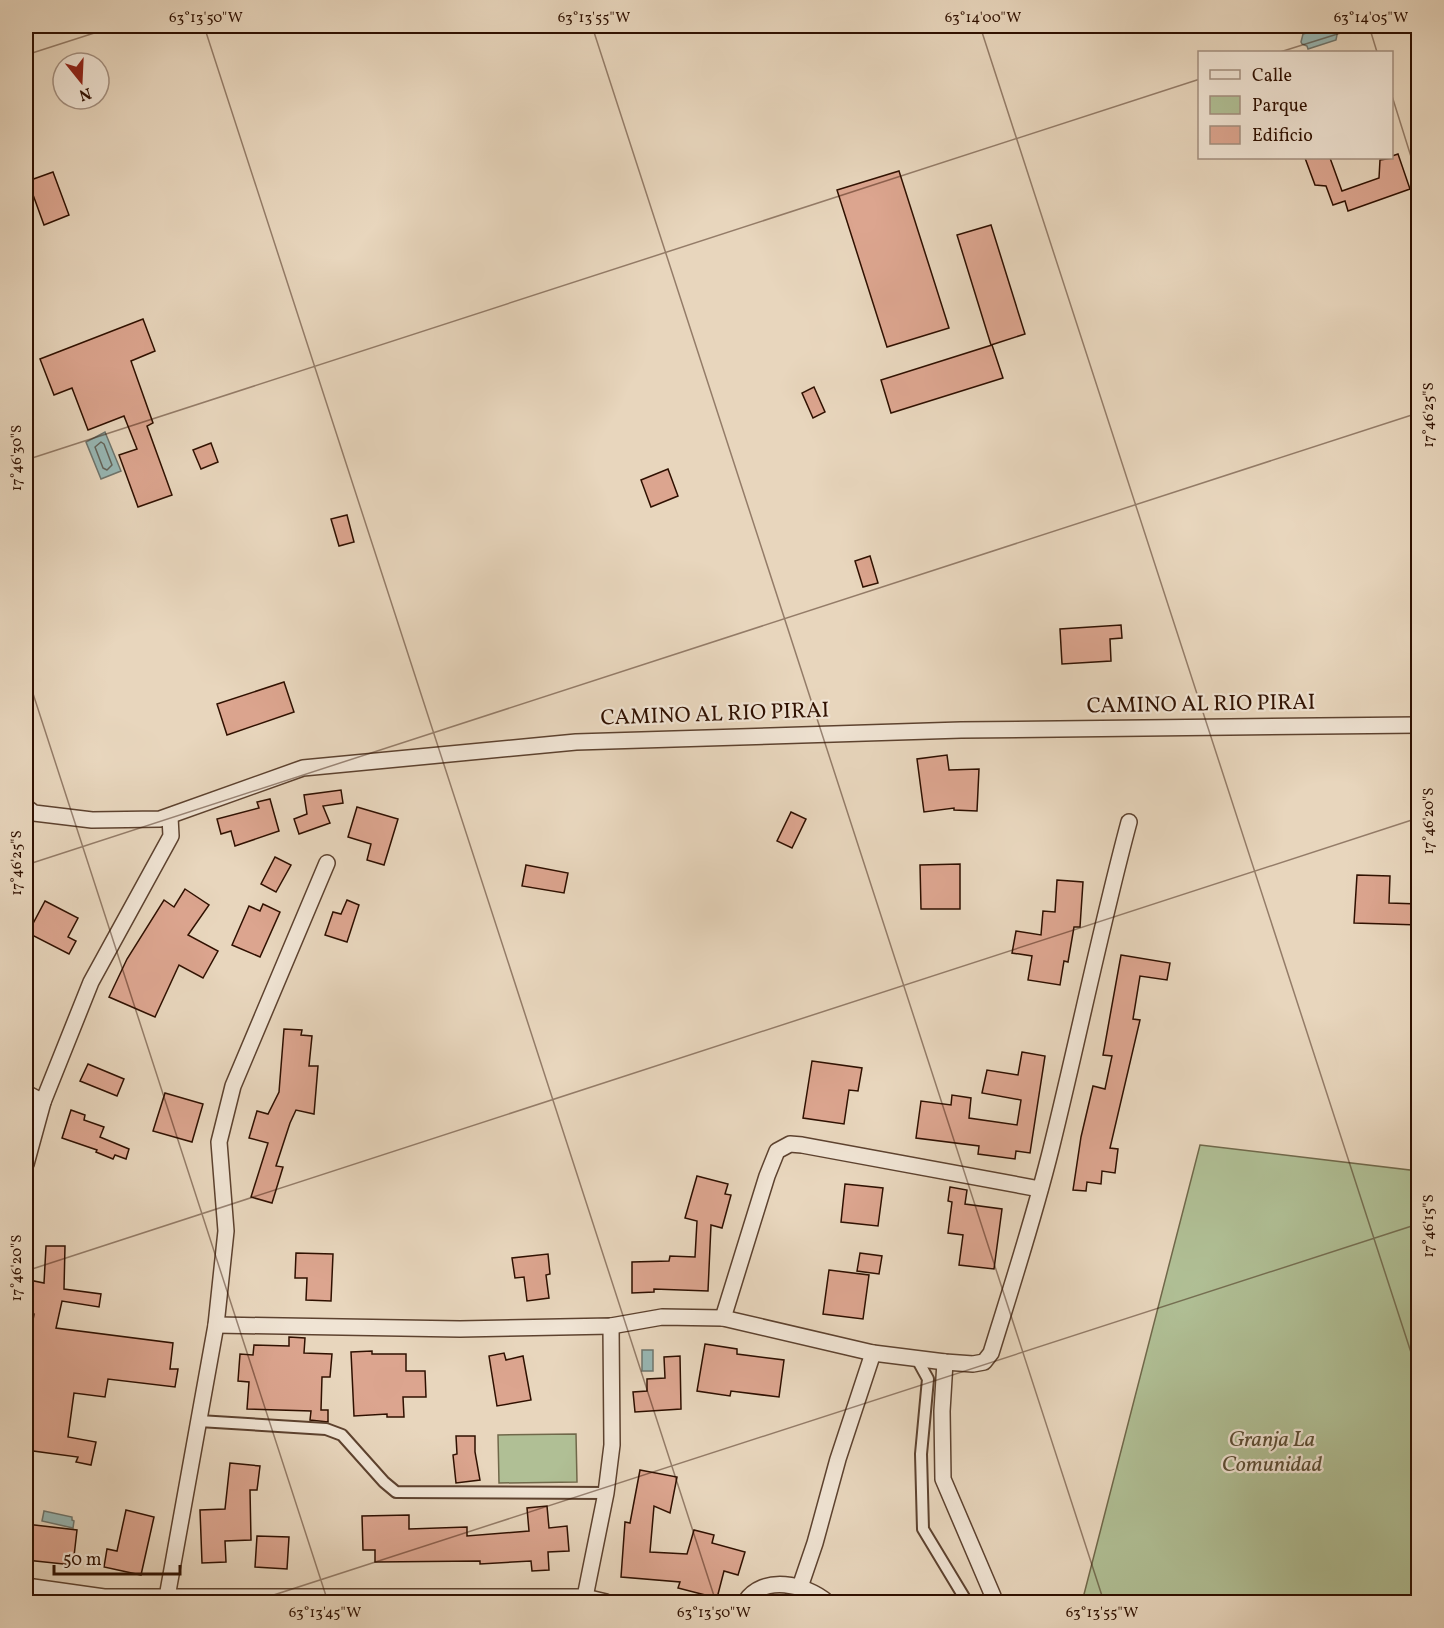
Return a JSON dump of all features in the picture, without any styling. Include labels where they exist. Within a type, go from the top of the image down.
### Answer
[{"type":"street","name":"CAMINO AL RIO PIRAI","points":[[26,807],[34,813],[92,820],[147,820],[170,817],[303,768],[576,742],[961,730],[1419,725]]},
{"type":"street","points":[[26,1164],[43,1102],[91,982],[171,836],[170,817]]},
{"type":"street","points":[[216,1324],[449,1329],[611,1326],[662,1317],[723,1318],[873,1353],[945,1362],[973,1364],[984,1362],[991,1353],[1019,1267],[1040,1189],[1129,822]]},
{"type":"street","points":[[167,1597],[216,1324],[226,1231],[219,1142],[233,1086],[327,863]]},
{"type":"street","points":[[26,1093],[43,1102]]},
{"type":"street","points":[[723,1318],[767,1176],[777,1151],[790,1144],[1040,1189]]},
{"type":"street","points":[[585,1597],[606,1493],[612,1445],[611,1326]]},
{"type":"street","points":[[800,1587],[815,1543],[838,1459],[873,1353]]},
{"type":"street","points":[[917,1359],[928,1379],[921,1454],[923,1529],[967,1602]]},
{"type":"street","points":[[945,1362],[942,1479],[993,1596]]},
{"type":"street","points":[[199,1421],[326,1429],[342,1435],[384,1482],[396,1492],[606,1493]]},
{"type":"street","points":[[745,1602],[749,1596],[760,1589],[779,1584],[800,1587],[827,1602]]},
{"type":"street","points":[[26,1586],[104,1597],[487,1600],[585,1597],[606,1602]]},
{"type":"green space","name":"Granja La Comunidad","points":[[1200,1145],[1418,1171],[1418,1602],[1082,1602]]},
{"type":"green space","points":[[576,1434],[577,1482],[499,1483],[498,1435]]},
{"type":"water","points":[[1331,26],[1338,30],[1336,40],[1308,49],[1302,44],[1303,34]]},
{"type":"water","points":[[105,432],[121,471],[101,479],[86,442]]},
{"type":"water","points":[[642,1350],[653,1350],[653,1371],[642,1371]]},
{"type":"water","points":[[44,1511],[72,1517],[73,1528],[42,1521]]},
{"type":"building","points":[[1398,154],[1410,189],[1348,211],[1345,201],[1333,205],[1326,186],[1315,185],[1305,159],[1330,159],[1342,191],[1379,178],[1380,160],[1393,159],[1393,156]]},
{"type":"building","points":[[899,171],[949,328],[887,347],[837,190]]},
{"type":"building","points":[[53,172],[69,215],[44,225],[28,181]]},
{"type":"building","points":[[991,225],[1025,334],[991,345],[957,235]]},
{"type":"building","points":[[143,319],[155,351],[131,361],[153,423],[147,426],[172,495],[138,507],[119,455],[137,449],[124,416],[88,430],[72,388],[54,395],[40,359]]},
{"type":"building","points":[[992,345],[1003,378],[891,413],[881,380]]},
{"type":"building","points":[[814,387],[825,412],[813,418],[802,393]]},
{"type":"building","points":[[211,443],[218,462],[201,469],[193,450]]},
{"type":"building","points":[[668,469],[678,496],[651,507],[641,480]]},
{"type":"building","points":[[347,515],[354,542],[339,546],[331,519]]},
{"type":"building","points":[[870,556],[878,583],[863,587],[855,561]]},
{"type":"building","points":[[1121,625],[1122,638],[1110,639],[1111,661],[1062,664],[1060,629]]},
{"type":"building","points":[[284,682],[294,712],[227,735],[217,704]]},
{"type":"building","points":[[947,755],[949,770],[979,769],[977,811],[954,810],[954,808],[924,812],[917,759]]},
{"type":"building","points":[[341,790],[343,803],[323,806],[330,823],[299,834],[294,819],[307,814],[304,795]]},
{"type":"building","points":[[270,799],[279,831],[235,846],[231,831],[221,834],[217,819],[259,808],[257,802]]},
{"type":"building","points":[[357,807],[398,819],[384,865],[367,860],[371,844],[348,837]]},
{"type":"building","points":[[791,812],[806,819],[792,848],[777,841]]},
{"type":"building","points":[[275,857],[291,865],[276,892],[261,884]]},
{"type":"building","points":[[960,864],[960,909],[921,909],[920,865]]},
{"type":"building","points":[[526,865],[568,873],[564,893],[522,886]]},
{"type":"building","points":[[1357,875],[1390,876],[1389,903],[1419,904],[1419,925],[1354,923]]},
{"type":"building","points":[[1057,880],[1083,882],[1080,927],[1074,927],[1068,962],[1064,961],[1060,985],[1028,980],[1032,956],[1012,953],[1016,931],[1041,935],[1043,911],[1055,912]]},
{"type":"building","points":[[185,889],[209,905],[188,935],[218,951],[203,978],[179,965],[155,1017],[109,997],[127,959],[164,900],[174,907]]},
{"type":"building","points":[[347,900],[359,905],[347,942],[325,935],[333,912],[341,914]]},
{"type":"building","points":[[45,901],[78,918],[68,937],[76,941],[69,954],[28,933]]},
{"type":"building","points":[[263,904],[280,912],[260,957],[232,945],[249,906],[260,911]]},
{"type":"building","points":[[1121,955],[1170,963],[1167,980],[1140,976],[1133,1019],[1140,1020],[1110,1148],[1118,1149],[1115,1173],[1102,1171],[1101,1184],[1087,1182],[1086,1191],[1073,1190],[1081,1137],[1093,1086],[1105,1089],[1112,1056],[1103,1055]]},
{"type":"building","points":[[284,1029],[302,1030],[301,1035],[312,1036],[309,1066],[318,1066],[314,1114],[296,1110],[276,1166],[283,1167],[272,1203],[251,1197],[268,1143],[249,1138],[257,1111],[268,1114],[279,1092]]},
{"type":"building","points":[[1022,1052],[1045,1056],[1030,1153],[1016,1151],[1015,1159],[978,1154],[979,1146],[916,1138],[921,1101],[951,1105],[952,1095],[971,1098],[969,1118],[1017,1125],[1021,1100],[982,1093],[987,1070],[1018,1075]]},
{"type":"building","points":[[812,1061],[862,1068],[858,1091],[849,1090],[844,1124],[803,1118]]},
{"type":"building","points":[[88,1064],[124,1079],[117,1096],[80,1081]]},
{"type":"building","points":[[165,1093],[203,1104],[192,1142],[153,1131]]},
{"type":"building","points":[[71,1110],[85,1115],[84,1120],[104,1127],[100,1137],[129,1149],[126,1159],[115,1155],[113,1159],[96,1152],[97,1150],[62,1138]]},
{"type":"building","points":[[697,1176],[728,1184],[725,1194],[731,1195],[722,1228],[711,1225],[708,1291],[654,1289],[654,1292],[632,1293],[632,1262],[669,1261],[670,1256],[695,1257],[697,1221],[685,1218]]},
{"type":"building","points":[[845,1184],[883,1188],[878,1226],[841,1222]]},
{"type":"building","points":[[950,1187],[967,1190],[965,1204],[1002,1209],[994,1269],[959,1265],[963,1235],[948,1233],[952,1202],[948,1201]]},
{"type":"building","points":[[46,1246],[65,1246],[64,1289],[101,1294],[99,1307],[62,1301],[56,1328],[173,1343],[170,1369],[178,1369],[175,1387],[108,1379],[105,1397],[74,1393],[68,1437],[96,1442],[91,1465],[76,1462],[78,1457],[26,1450],[29,1399],[26,1399],[26,1362],[34,1314],[26,1312],[26,1293],[29,1280],[44,1283]]},
{"type":"building","points":[[296,1253],[333,1254],[331,1301],[306,1300],[307,1278],[295,1278]]},
{"type":"building","points":[[860,1253],[882,1256],[879,1274],[857,1271]]},
{"type":"building","points":[[548,1254],[550,1274],[546,1275],[549,1298],[527,1301],[524,1277],[515,1278],[512,1258]]},
{"type":"building","points":[[829,1270],[869,1275],[863,1319],[823,1314]]},
{"type":"building","points":[[289,1337],[305,1338],[304,1353],[332,1354],[330,1377],[322,1377],[321,1410],[328,1410],[328,1422],[310,1420],[311,1411],[247,1409],[249,1382],[238,1381],[240,1354],[253,1355],[254,1345],[289,1346]]},
{"type":"building","points":[[705,1344],[737,1349],[737,1354],[784,1360],[779,1397],[731,1391],[730,1396],[697,1391]]},
{"type":"building","points":[[372,1351],[372,1354],[406,1354],[406,1371],[425,1371],[426,1397],[403,1397],[404,1417],[387,1417],[387,1414],[354,1416],[351,1352]]},
{"type":"building","points":[[504,1353],[506,1360],[523,1356],[531,1400],[497,1406],[489,1356]]},
{"type":"building","points":[[680,1356],[681,1409],[635,1412],[633,1392],[647,1391],[647,1379],[665,1378],[664,1357]]},
{"type":"building","points":[[456,1436],[475,1436],[475,1452],[480,1480],[456,1483],[453,1455],[457,1454]]},
{"type":"building","points":[[230,1463],[260,1466],[257,1490],[250,1490],[251,1540],[225,1541],[226,1562],[202,1563],[200,1510],[225,1509]]},
{"type":"building","points":[[640,1470],[677,1477],[670,1513],[654,1506],[650,1552],[687,1554],[694,1530],[714,1535],[712,1543],[745,1552],[738,1575],[724,1571],[717,1598],[678,1588],[680,1582],[621,1577],[625,1522],[630,1523]]},
{"type":"building","points":[[547,1506],[549,1528],[567,1526],[569,1551],[548,1552],[549,1570],[532,1571],[531,1561],[480,1564],[480,1561],[375,1562],[375,1550],[363,1550],[362,1516],[409,1515],[409,1529],[467,1527],[467,1536],[529,1531],[527,1508]]},
{"type":"building","points":[[126,1510],[154,1517],[141,1575],[104,1567],[107,1549],[117,1551]]},
{"type":"building","points":[[26,1524],[77,1530],[73,1565],[26,1560]]},
{"type":"building","points":[[257,1536],[289,1537],[287,1569],[255,1567]]}]
